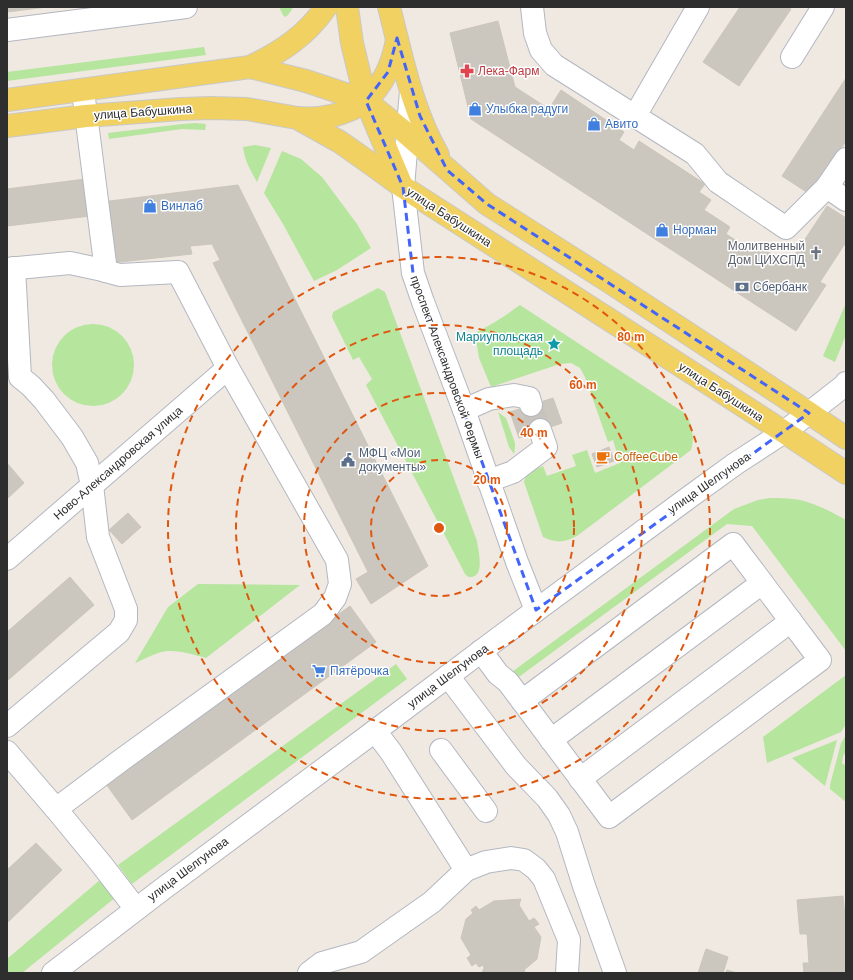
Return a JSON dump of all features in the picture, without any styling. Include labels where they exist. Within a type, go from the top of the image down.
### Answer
[{"type":"main road","points":[[7,100],[83,91],[250,67],[294,42],[314,22],[326,7]]},
{"type":"main road","name":"проспект Александровской Фермы","points":[[347,7],[352,43],[366,101],[403,187]]},
{"type":"main road","name":"проспект Александровской Фермы","points":[[389,7],[411,91],[430,140],[447,170]]},
{"type":"main road","points":[[297,118],[331,117],[366,101],[388,72],[394,55],[397,38]]},
{"type":"main road","points":[[250,67],[306,81],[366,101],[407,134],[487,204],[608,281],[846,438]]},
{"type":"main road","name":"улица Бабушкина","points":[[7,126],[86,116],[211,108],[246,109],[297,118],[340,142],[403,187],[846,473]]},
{"type":"street","points":[[7,30],[94,12],[186,7]]},
{"type":"street","points":[[532,7],[535,33],[541,50],[554,65],[695,154],[718,182],[786,228],[827,187],[846,158]]},
{"type":"street","points":[[635,116],[698,7]]},
{"type":"street","points":[[792,56],[823,7]]},
{"type":"street","points":[[83,91],[106,271]]},
{"type":"street","name":"проспект Александровской Фермы","points":[[411,91],[403,187],[413,273],[464,410],[517,562],[536,610]]},
{"type":"street","points":[[827,187],[846,200]]},
{"type":"street","points":[[7,726],[119,632],[126,620],[126,609],[98,537],[92,485],[87,462],[72,437],[44,400],[31,386],[13,375],[10,268],[70,263],[120,275],[178,272],[228,368],[337,560],[340,584],[335,598],[323,614],[56,809]]},
{"type":"street","name":"Ново-Александровская улица","points":[[7,559],[228,368]]},
{"type":"street","name":"улица Шелгунова","points":[[53,973],[136,909],[536,610],[730,467],[784,432],[846,383]]},
{"type":"street","points":[[464,410],[489,399],[514,395],[529,398],[531,405]]},
{"type":"street","points":[[488,481],[513,472],[546,447],[540,430]]},
{"type":"street","points":[[481,651],[498,674],[508,682],[522,702],[609,817],[820,660],[733,544],[522,702]]},
{"type":"street","points":[[551,740],[762,583]]},
{"type":"street","points":[[580,779],[791,621]]},
{"type":"street","points":[[448,676],[516,766],[547,798],[559,816],[567,832],[615,973]]},
{"type":"street","points":[[375,731],[391,752],[466,870]]},
{"type":"street","points":[[441,750],[486,811]]},
{"type":"street","points":[[7,752],[56,809],[136,909]]},
{"type":"street","points":[[309,973],[322,963],[361,952],[432,902],[466,870],[486,862],[512,858],[524,860],[536,869],[544,879],[569,940],[567,973]]},
{"type":"highlighted area","points":[[397,38],[420,116],[447,170],[487,204],[809,413],[536,610],[413,273],[403,187],[366,101],[388,72]]},
{"type":"green space","points":[[279,7],[293,7],[289,14],[285,17]]},
{"type":"green space","points":[[204,47],[206,55],[7,81],[7,72]]},
{"type":"green space","points":[[182,124],[206,124],[205,130],[182,129],[109,139],[108,133]]},
{"type":"green space","points":[[255,145],[271,148],[257,182],[246,161],[243,147]]},
{"type":"green space","points":[[282,151],[301,159],[322,177],[357,224],[371,248],[337,270],[314,281],[283,224],[264,193]]},
{"type":"green space","points":[[378,288],[385,292],[477,541],[480,567],[476,575],[472,577],[465,574],[366,385],[372,379],[359,357],[353,360],[332,317],[333,312]]},
{"type":"green space","points":[[846,303],[846,335],[835,362],[823,356]]},
{"type":"green space","points":[[520,305],[686,414],[692,432],[693,441],[691,450],[577,536],[564,541],[556,541],[543,537],[524,482],[527,476],[534,470],[543,466],[547,476],[576,466],[572,455],[587,450],[595,473],[620,463],[613,440],[608,442],[585,377],[580,368],[571,363],[560,364],[491,387],[479,358],[475,333],[487,327]]},
{"type":"green space","points":[[93,324],[109,327],[122,336],[131,349],[134,365],[131,381],[122,394],[109,403],[93,406],[77,403],[64,394],[55,381],[52,365],[55,349],[64,336],[77,327]]},
{"type":"green space","points":[[498,412],[506,418],[515,443],[514,454],[509,447]]},
{"type":"green space","points":[[770,498],[800,500],[807,502],[846,520],[846,651],[752,526],[727,524],[512,682],[508,675],[734,509],[758,500]]},
{"type":"green space","points":[[198,584],[300,585],[206,658],[184,652],[167,651],[157,653],[135,663],[168,607]]},
{"type":"green space","points":[[396,664],[407,679],[132,884],[118,865]]},
{"type":"green space","points":[[846,675],[846,724],[841,732],[767,763],[763,737]]},
{"type":"green space","points":[[846,735],[846,751],[843,756],[842,763],[846,766],[846,802],[830,789],[830,785],[841,743]]},
{"type":"green space","points":[[837,740],[825,786],[792,758]]},
{"type":"green space","points":[[100,880],[116,897],[22,973],[7,973],[7,959]]},
{"type":"building","points":[[7,7],[47,7],[7,12]]},
{"type":"building","points":[[740,7],[788,7],[791,9],[739,86],[703,62]]},
{"type":"building","points":[[498,21],[515,87],[549,109],[561,90],[624,132],[619,140],[634,150],[639,141],[705,184],[699,192],[711,200],[704,210],[730,227],[726,234],[754,252],[759,246],[788,265],[827,206],[846,218],[846,242],[820,282],[826,285],[796,331],[471,119],[450,33]]},
{"type":"building","points":[[846,78],[846,141],[811,195],[782,176]]},
{"type":"building","points":[[85,179],[90,216],[7,226],[7,189]]},
{"type":"building","points":[[238,185],[428,566],[371,604],[356,579],[368,572],[213,263],[220,260],[212,244],[190,246],[192,254],[111,263],[102,202]]},
{"type":"building","points":[[553,398],[562,423],[519,438],[510,412]]},
{"type":"building","name":"CoffeeCube","points":[[609,447],[614,461],[597,467],[592,454]]},
{"type":"building","points":[[7,463],[24,483],[7,499]]},
{"type":"building","points":[[128,513],[141,527],[122,544],[109,530]]},
{"type":"building","points":[[70,577],[94,605],[7,681],[7,632]]},
{"type":"building","points":[[350,606],[376,642],[132,820],[106,784]]},
{"type":"building","points":[[36,843],[62,870],[7,923],[7,870]]},
{"type":"building","points":[[843,896],[846,926],[846,973],[804,973],[803,963],[809,963],[807,934],[800,934],[797,900]]},
{"type":"building","points":[[521,899],[519,905],[529,921],[534,918],[539,924],[534,927],[541,937],[537,959],[524,970],[526,973],[482,973],[484,968],[483,965],[479,967],[476,963],[472,966],[467,958],[471,955],[461,938],[466,919],[473,913],[471,910],[476,906],[479,910],[494,901]]},
{"type":"building","points":[[706,949],[728,957],[723,973],[698,973]]},
{"type":"building","points":[[727,970],[737,973],[726,973]]},
{"type":"tunnel","points":[[531,405],[540,430]]},
{"type":"place","name":"Лека-Фарм","points":[[467,71]]},
{"type":"place","name":"Улыбка радуги","points":[[475,109]]},
{"type":"place","name":"Авито","points":[[594,124]]},
{"type":"place","name":"Винлаб","points":[[150,206]]},
{"type":"place","name":"Норман","points":[[662,230]]},
{"type":"place","name":"Молитвенный Дом ЦИХСПД","points":[[816,253]]},
{"type":"place","name":"Сбербанк","points":[[742,287]]},
{"type":"place","name":"Мариупольская площадь","points":[[554,344]]},
{"type":"place","name":"CoffeeCube","points":[[603,457]]},
{"type":"place","name":"МФЦ «Мои документы»","points":[[348,460]]},
{"type":"place","name":"Пятёрочка","points":[[319,671]]}]
